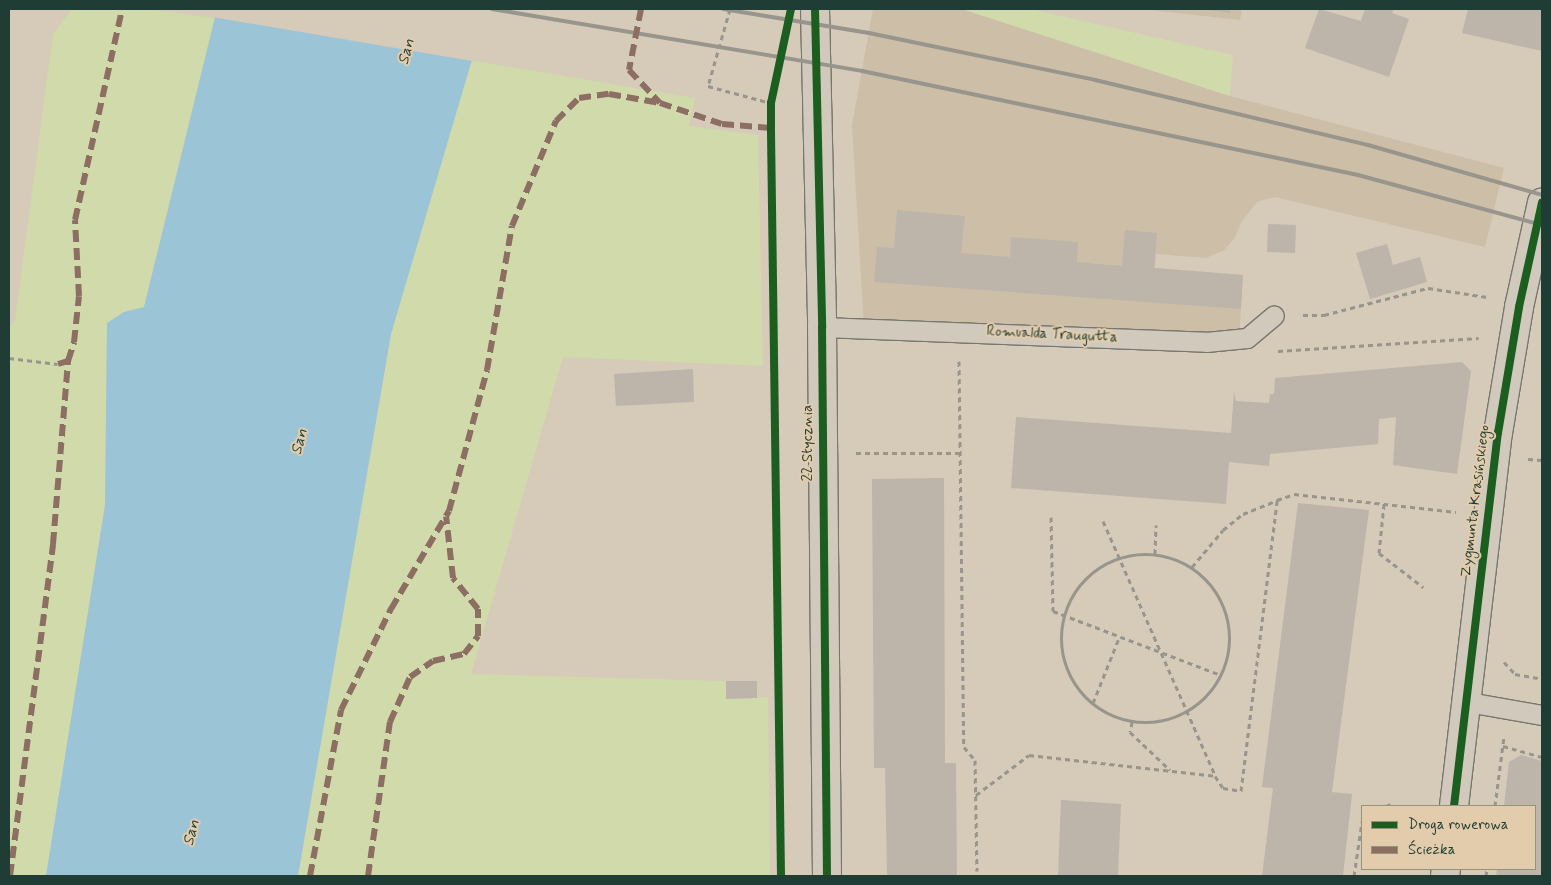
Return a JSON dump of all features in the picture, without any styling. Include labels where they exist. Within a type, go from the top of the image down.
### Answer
[{"type":"street","name":"22 Stycznia","points":[[815,9],[822,327],[826,876]]},
{"type":"street","name":"Zygmunta Krasińskiego","points":[[1454,805],[1468,702],[1498,433],[1518,307],[1542,202]]},
{"type":"lane","name":"Romualda Traugutta","points":[[822,327],[1206,342],[1247,338],[1274,315]]},
{"type":"lane","points":[[1468,702],[1542,715]]},
{"type":"path","points":[[730,9],[708,86],[771,103],[773,94]]},
{"type":"path","points":[[1274,315],[1324,315],[1428,288],[1488,297]]},
{"type":"path","points":[[959,331],[964,747],[976,760],[977,871]]},
{"type":"path","points":[[1275,351],[1479,338]]},
{"type":"path","points":[[9,358],[58,364]]},
{"type":"path","points":[[847,453],[961,453]]},
{"type":"path","points":[[1522,458],[1542,460]]},
{"type":"path","points":[[1192,567],[1223,530],[1243,514],[1294,494],[1458,513]]},
{"type":"path","points":[[1103,521],[1215,776],[1223,788],[1241,791],[1277,500]]},
{"type":"path","points":[[1384,504],[1379,553],[1423,588]]},
{"type":"path","points":[[1052,517],[1053,611],[1063,617],[1162,655],[1221,675]]},
{"type":"path","points":[[1155,554],[1156,525]]},
{"type":"path","points":[[1155,554],[1174,558],[1192,567],[1217,592],[1228,617],[1230,644],[1221,675],[1208,694],[1187,712],[1160,721],[1132,722],[1105,712],[1083,696],[1068,672],[1061,645],[1063,617],[1075,590],[1094,570],[1119,558],[1155,554]]},
{"type":"path","points":[[1093,703],[1119,638]]},
{"type":"path","points":[[1132,722],[1130,732],[1170,771]]},
{"type":"path","points":[[1495,805],[1505,732]]},
{"type":"path","points":[[1503,746],[1542,757]]},
{"type":"path","points":[[976,795],[1029,755],[1215,776]]},
{"type":"path","points":[[1354,876],[1361,829]]},
{"type":"shaded area","points":[[873,9],[962,9],[1230,96],[1504,168],[1485,247],[1275,197],[1257,202],[1242,221],[1234,239],[1224,250],[1206,258],[1156,254],[1155,268],[1243,275],[1239,339],[864,328],[852,125]]},
{"type":"shaded area","points":[[1140,9],[1242,9],[1240,20]]},
{"type":"green space","points":[[72,9],[147,9],[215,18],[144,307],[124,312],[107,323],[105,505],[46,876],[9,876],[9,328],[15,320],[53,34]]},
{"type":"green space","points":[[962,9],[1030,9],[1233,55],[1230,96]]},
{"type":"green space","points":[[469,60],[695,98],[689,126],[758,135],[763,366],[563,357],[471,674],[726,681],[726,699],[768,697],[770,876],[298,876],[391,334]]},
{"type":"water","name":"San","points":[[217,9],[487,9],[391,334],[298,876],[46,876],[105,505],[107,323],[124,312],[144,307]]},
{"type":"pier","points":[[215,9],[489,9],[472,61],[212,17]]},
{"type":"building","points":[[1202,9],[1231,9],[1230,13]]},
{"type":"building","points":[[1319,9],[1361,21],[1365,9],[1394,9],[1392,13],[1409,19],[1389,77],[1305,48]]},
{"type":"building","points":[[1468,9],[1542,9],[1542,51],[1462,33]]},
{"type":"building","points":[[897,210],[965,216],[961,253],[1010,257],[1011,237],[1078,242],[1077,262],[1122,266],[1125,230],[1157,233],[1154,268],[1243,275],[1241,309],[874,282],[877,247],[894,248]]},
{"type":"building","points":[[1268,224],[1296,225],[1295,253],[1267,252]]},
{"type":"building","points":[[1387,244],[1393,265],[1420,257],[1427,282],[1370,299],[1356,253]]},
{"type":"building","points":[[1462,362],[1471,371],[1457,474],[1393,465],[1396,417],[1379,419],[1378,444],[1270,454],[1269,466],[1229,462],[1226,504],[1011,488],[1016,417],[1231,433],[1234,392],[1236,401],[1269,403],[1270,394],[1274,394],[1275,378]]},
{"type":"building","points":[[693,369],[694,402],[616,406],[614,374]]},
{"type":"building","points":[[944,478],[945,763],[956,763],[957,876],[887,876],[885,768],[874,768],[872,479]]},
{"type":"building","points":[[1298,503],[1369,510],[1332,792],[1352,794],[1343,876],[1262,876],[1273,788],[1262,787]]},
{"type":"building","points":[[726,681],[757,681],[757,698],[726,699]]},
{"type":"building","points":[[1521,755],[1542,761],[1542,876],[1496,876],[1497,870],[1536,870],[1536,805],[1504,805],[1509,762]]},
{"type":"building","points":[[1061,800],[1121,804],[1118,876],[1058,876]]},
{"type":"railway","points":[[492,9],[862,71],[1358,175],[1542,225]]},
{"type":"railway","points":[[723,9],[869,33],[1095,80],[1368,145],[1542,195]]},
{"type":"marked path","points":[[58,364],[68,361],[74,342],[79,296],[75,220],[122,9]]},
{"type":"marked path","points":[[641,9],[629,70],[660,103]]},
{"type":"marked path","points":[[310,876],[341,710],[391,609],[449,511],[487,370],[512,226],[556,121],[579,98],[609,94],[660,103],[722,124],[771,128]]},
{"type":"marked path","points":[[10,876],[53,544],[68,361]]},
{"type":"marked path","points":[[368,876],[390,722],[410,677],[433,661],[464,654],[478,636],[478,609],[453,578],[446,516]]},
{"type":"cycle path","points":[[781,876],[771,103],[791,9]]},
{"type":"cycle path","points":[[815,9],[822,327],[827,876]]},
{"type":"cycle path","points":[[1454,805],[1498,433],[1519,307],[1542,202]]}]
